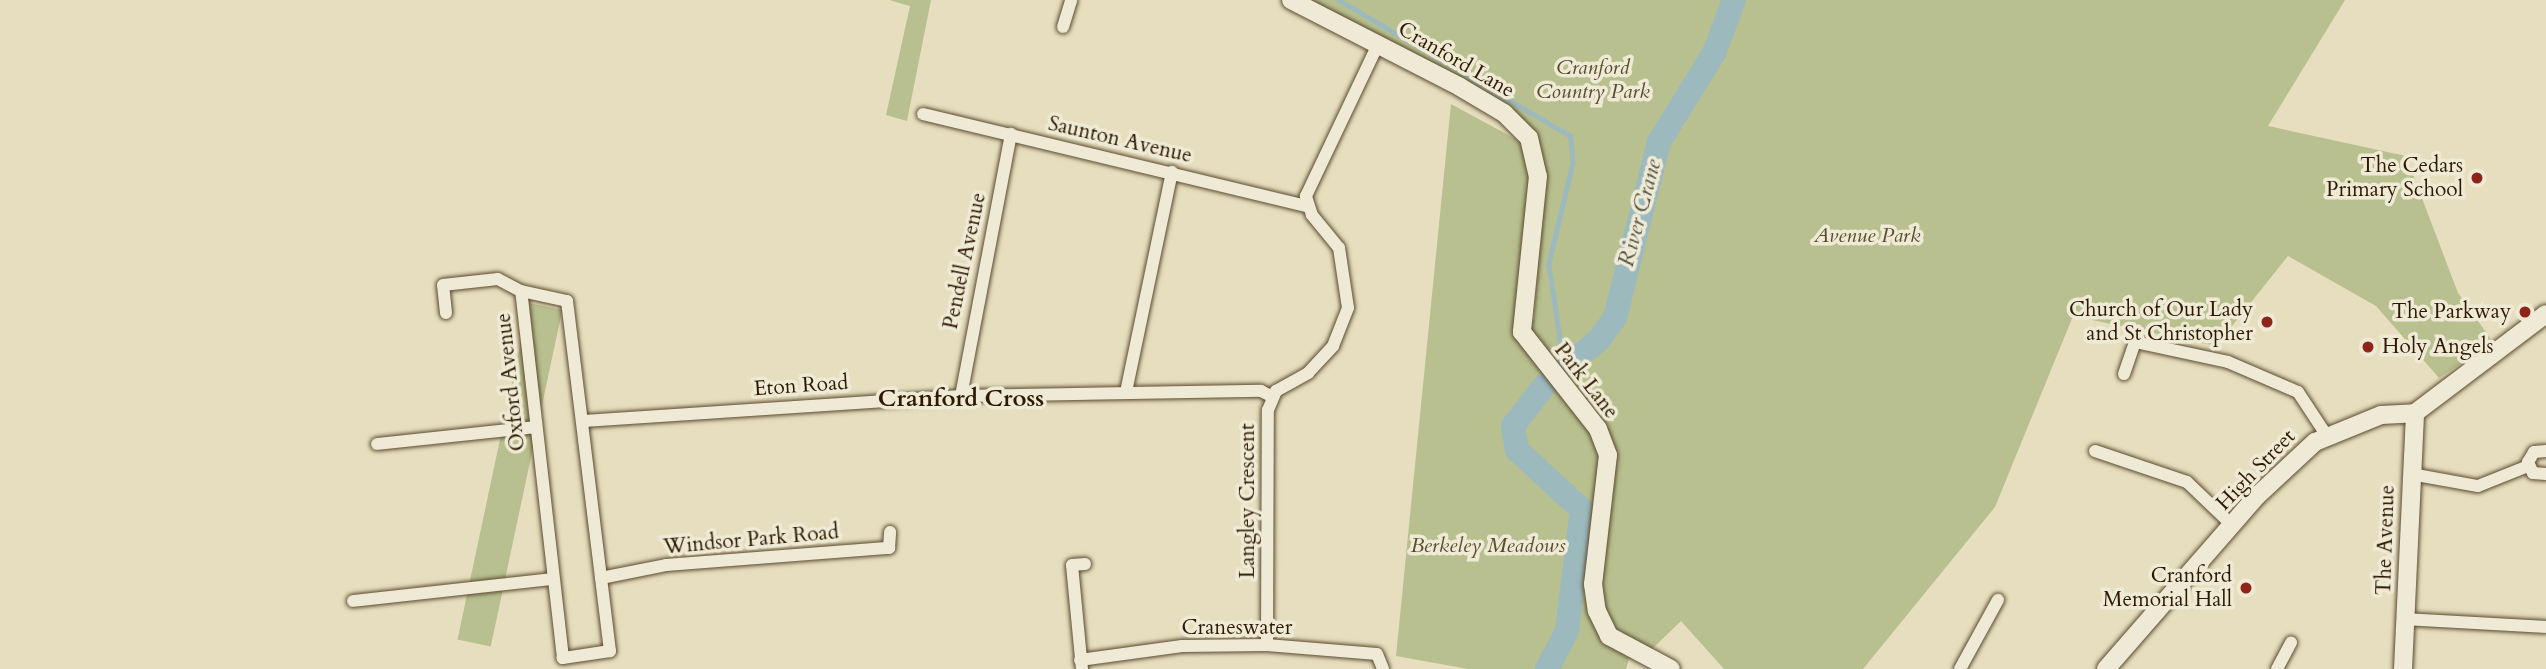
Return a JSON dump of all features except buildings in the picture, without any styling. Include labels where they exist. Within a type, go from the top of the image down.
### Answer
[{"type":"street","points":[[1063,27],[1071,0]]},
{"type":"street","name":"Cranford Lane","points":[[1291,0],[1379,42],[1504,113],[1529,138],[1538,176],[1522,332]]},
{"type":"street","points":[[1307,206],[1312,180],[1379,42]]},
{"type":"street","name":"Saunton Avenue","points":[[923,114],[1307,206]]},
{"type":"street","name":"Pendell Avenue","points":[[961,396],[1011,134]]},
{"type":"street","points":[[1126,392],[1172,172]]},
{"type":"street","name":"Langley Crescent","points":[[1267,645],[1271,396],[1308,373],[1333,346],[1348,308],[1339,248],[1307,206]]},
{"type":"street","points":[[446,313],[443,279],[498,279],[521,291]]},
{"type":"street","name":"Oxford Avenue","points":[[521,291],[567,301],[584,421],[610,651],[587,662],[563,658],[521,291]]},
{"type":"street","points":[[2415,413],[2546,314]]},
{"type":"street","name":"Park Lane","points":[[1522,332],[1550,374],[1598,429],[1608,455],[1593,584],[1597,611],[1609,636],[1671,669]]},
{"type":"street","points":[[2124,374],[2135,342],[2228,362],[2298,392],[2327,436]]},
{"type":"street","name":"Eton Road","points":[[584,421],[961,396],[1126,392],[1271,396]]},
{"type":"street","name":"High Street","points":[[2106,669],[2283,469],[2327,436],[2381,415],[2415,413]]},
{"type":"street","name":"The Avenue","points":[[2403,669],[2415,413]]},
{"type":"street","points":[[377,444],[535,428]]},
{"type":"street","points":[[2095,452],[2187,482],[2233,526]]},
{"type":"street","points":[[2411,474],[2478,486],[2528,466],[2534,452],[2546,452]]},
{"type":"street","points":[[2528,466],[2546,474]]},
{"type":"street","name":"Windsor Park Road","points":[[601,578],[666,565],[889,548],[890,532]]},
{"type":"street","name":"Craneswater","points":[[1072,565],[1081,665],[1182,646],[1267,645],[1377,654],[1383,669]]},
{"type":"street","points":[[353,601],[552,579]]},
{"type":"street","points":[[1960,669],[1998,600]]},
{"type":"street","points":[[2405,619],[2546,627]]},
{"type":"street","points":[[2277,669],[2291,643]]},
{"type":"green space","points":[[889,0],[931,0],[907,121],[886,115],[910,6]]},
{"type":"green space","name":"Avenue Park","points":[[1303,0],[2345,0],[2268,126],[2406,156],[2458,293],[2493,342],[2439,378],[2376,306],[2288,256],[2216,346],[2073,316],[1995,507],[1863,669],[1724,669],[1681,621],[1651,650],[1629,659],[1626,669],[1468,669],[1396,656],[1451,104],[1521,142],[1532,178],[1516,332],[1534,319],[1544,179],[1533,133],[1404,49]]},
{"type":"green space","points":[[529,303],[562,310],[491,647],[457,639]]},
{"type":"waterway","points":[[1339,0],[1571,136],[1573,163],[1549,264],[1564,365]]},
{"type":"waterway","name":"River Crane","points":[[1553,376],[1598,341],[1615,318],[1659,142],[1714,53],[1734,0]]},
{"type":"waterway","name":"River Crane","points":[[1544,386],[1513,426],[1517,450],[1582,510],[1567,631],[1547,669]]},
{"type":"place","name":"The Cedars Primary School","points":[[2477,178]]},
{"type":"place","name":"The Parkway","points":[[2525,312]]},
{"type":"place","name":"Church of Our Lady and St Christopher","points":[[2267,322]]},
{"type":"place","name":"Holy Angels","points":[[2368,347]]},
{"type":"place","name":"Cranford Memorial Hall","points":[[2246,588]]},
{"type":"district","name":"Cranford Cross","points":[[961,399]]},
{"type":"park label","name":"Cranford Country Park","points":[[1593,80]]},
{"type":"park label","name":"Berkeley Meadows","points":[[1488,546]]}]
